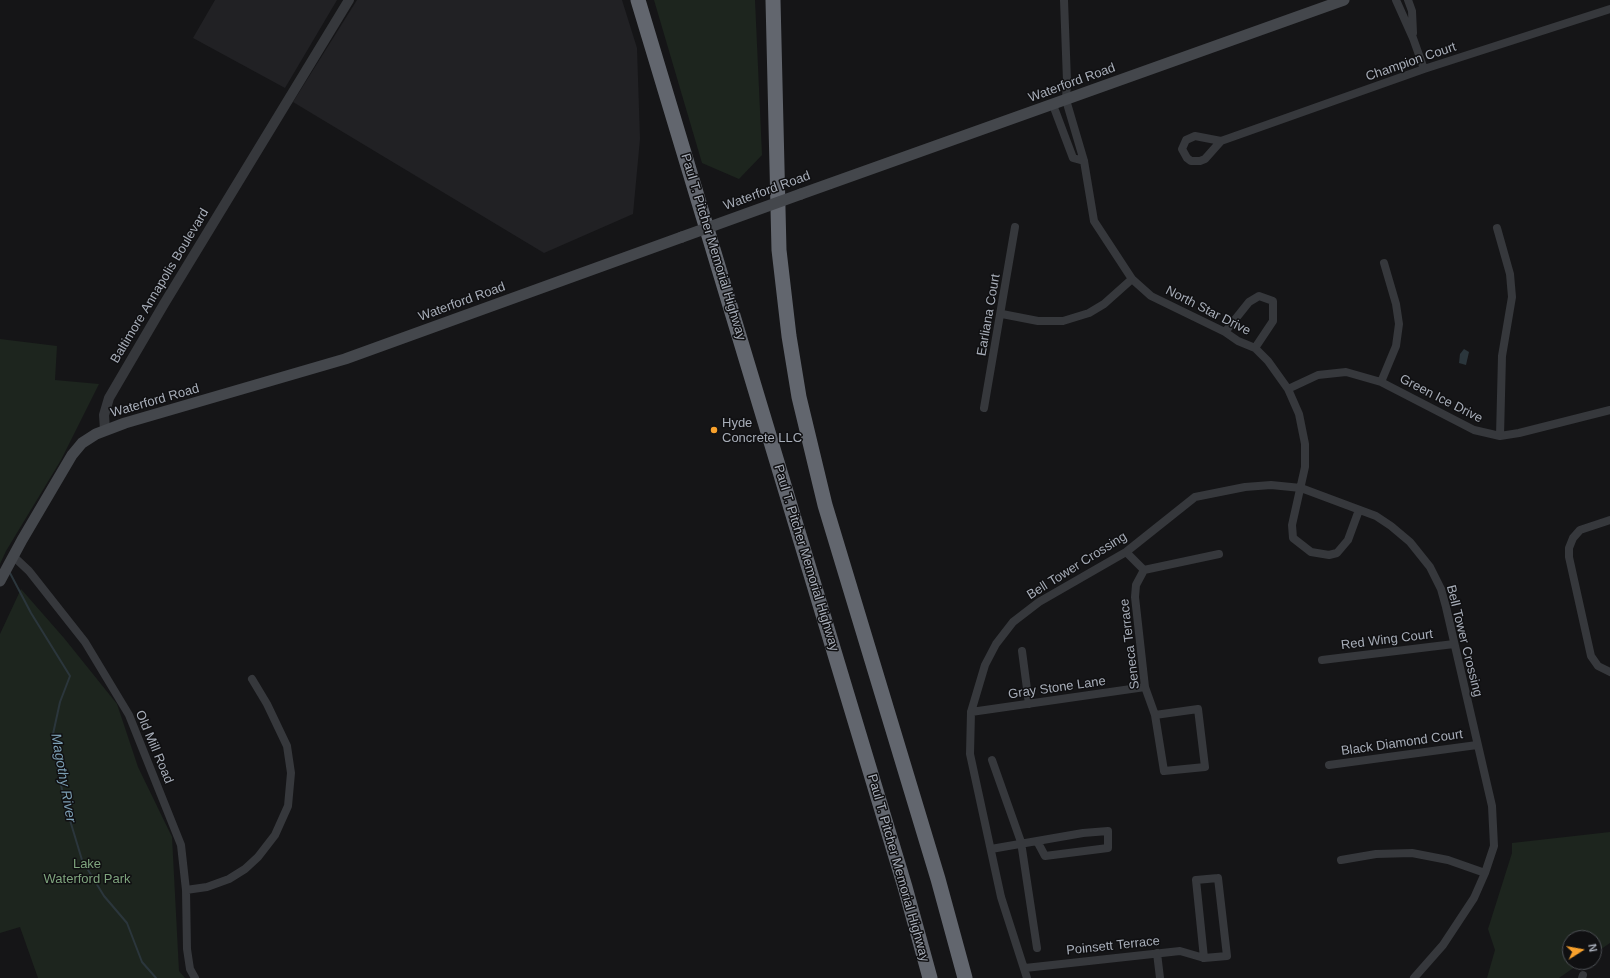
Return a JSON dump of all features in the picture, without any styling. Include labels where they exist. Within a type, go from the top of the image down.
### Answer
[{"type":"highway","name":"Paul T. Pitcher Memorial Highway","points":[[638,0],[901,872],[930,978]]},
{"type":"highway","points":[[773,0],[779,250],[789,336],[799,397],[825,505],[938,879],[965,978]]},
{"type":"main road","name":"Waterford Road","points":[[105,430],[345,359],[1344,0]]},
{"type":"main road","points":[[0,581],[12,556],[72,455],[82,443],[105,430]]},
{"type":"street","name":"Baltimore Annapolis Boulevard","points":[[105,430],[104,415],[109,398],[164,304],[349,0]]},
{"type":"street","name":"North Star Drive","points":[[1064,0],[1067,81],[1066,100],[1084,161],[1094,221],[1132,279],[1151,296],[1225,332],[1238,341],[1254,348],[1268,361],[1288,389],[1299,414],[1305,444],[1305,467],[1292,526],[1293,538],[1311,552],[1329,555],[1337,553],[1348,540],[1358,510]]},
{"type":"street","points":[[1396,0],[1413,38],[1424,69]]},
{"type":"street","points":[[1408,0],[1412,11],[1413,38]]},
{"type":"street","name":"Champion Court","points":[[1221,141],[1424,69],[1610,9]]},
{"type":"street","points":[[1053,104],[1073,158],[1084,161]]},
{"type":"street","name":"Earliana Court","points":[[984,408],[1002,314],[1016,227]]},
{"type":"street","points":[[1497,228],[1510,274],[1512,297],[1502,356],[1500,436]]},
{"type":"street","points":[[1381,382],[1396,346],[1399,324],[1396,304],[1384,263]]},
{"type":"street","points":[[1002,314],[1038,321],[1063,320],[1089,313],[1104,304],[1132,279]]},
{"type":"street","points":[[1225,332],[1249,302],[1260,296],[1273,301],[1273,321],[1254,348]]},
{"type":"street","name":"Green Ice Drive","points":[[1288,389],[1318,374],[1346,372],[1381,382],[1455,422],[1474,430],[1500,436],[1519,433],[1610,410]]},
{"type":"street","name":"Bell Tower Crossing","points":[[1027,978],[1001,897],[970,754],[971,712],[985,665],[996,644],[1013,622],[1039,602],[1126,552],[1195,497],[1245,487],[1271,484],[1301,488],[1376,516],[1410,542],[1430,567],[1446,607],[1492,806],[1494,846],[1485,873],[1474,898],[1443,946],[1414,978]]},
{"type":"street","points":[[1610,520],[1580,530],[1573,538],[1569,548],[1569,557],[1591,656],[1598,666],[1610,672]]},
{"type":"street","points":[[1126,552],[1144,570],[1219,554]]},
{"type":"street","name":"Old Mill Road","points":[[12,556],[29,571],[85,642],[129,715],[181,845],[186,890],[187,950],[190,969],[195,978]]},
{"type":"street","name":"Seneca Terrace","points":[[1144,570],[1136,585],[1135,597],[1145,687],[1155,715],[1164,771],[1205,767],[1198,709],[1155,715]]},
{"type":"street","name":"Red Wing Court","points":[[1322,660],[1454,644]]},
{"type":"street","points":[[1022,651],[1029,704]]},
{"type":"street","points":[[186,890],[207,887],[228,879],[245,869],[258,857],[275,835],[288,806],[291,773],[287,746],[267,704],[252,679]]},
{"type":"street","name":"Gray Stone Lane","points":[[971,712],[1145,687]]},
{"type":"street","name":"Black Diamond Court","points":[[1329,765],[1477,745]]},
{"type":"street","points":[[992,760],[1021,842],[1037,948]]},
{"type":"street","points":[[991,849],[1021,842],[1108,831],[1108,848],[1045,856],[1037,841]]},
{"type":"street","points":[[1341,860],[1376,854],[1412,853],[1448,860],[1485,873]]},
{"type":"street","name":"Poinsett Terrace","points":[[1025,968],[1180,951],[1204,958],[1227,956],[1218,878],[1196,880],[1204,958]]},
{"type":"street","points":[[1157,953],[1160,978]]},
{"type":"shaded area","points":[[215,0],[337,0],[285,88],[193,38]]},
{"type":"shaded area","points":[[357,0],[622,0],[637,48],[640,139],[633,214],[544,253],[293,102]]},
{"type":"shaded area","points":[[1464,349],[1469,352],[1466,365],[1459,363],[1460,354]]},
{"type":"green space","points":[[654,0],[755,0],[762,155],[739,179],[702,163]]},
{"type":"green space","points":[[0,339],[57,346],[55,380],[99,384],[61,460],[6,551],[0,564]]},
{"type":"green space","name":"Lake Waterford Park","points":[[21,589],[64,638],[117,704],[138,767],[172,837],[179,971],[185,978],[38,978],[20,927],[0,933],[0,634]]},
{"type":"green space","points":[[1610,832],[1610,943],[1602,948],[1602,930],[1562,930],[1562,970],[1570,970],[1559,978],[1487,978],[1495,950],[1488,929],[1512,853],[1512,843]]},
{"type":"waterway","name":"Magothy River","points":[[10,573],[31,613],[70,676],[60,702],[53,734],[58,772],[66,807],[82,860],[104,896],[127,923],[142,962],[156,978]]},
{"type":"place","name":"Hyde Concrete LLC","points":[[714,430]]}]
